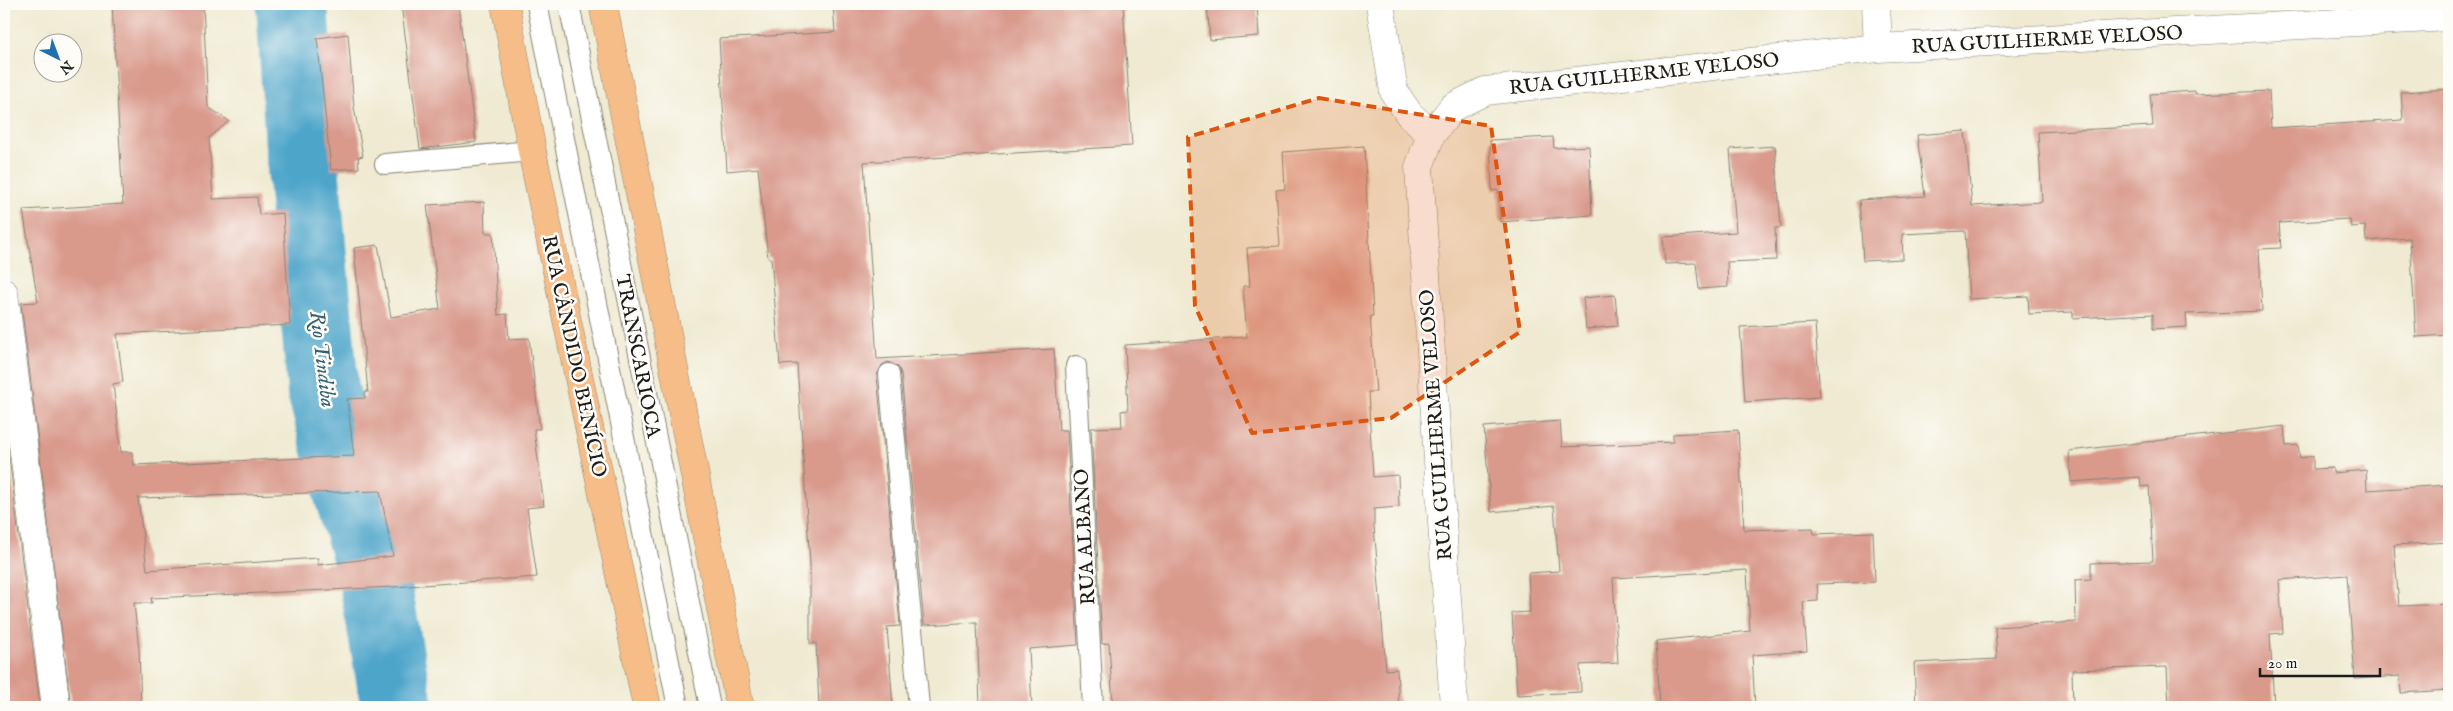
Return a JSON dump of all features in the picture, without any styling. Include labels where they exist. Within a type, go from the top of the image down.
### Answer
[{"type":"main road","name":"RUA CÂNDIDO BENÍCIO","points":[[505,4],[532,151],[647,707]]},
{"type":"main road","points":[[602,4],[740,707]]},
{"type":"street","points":[[1380,4],[1394,92],[1408,114],[1431,135]]},
{"type":"street","points":[[1876,4],[1878,48]]},
{"type":"street","name":"RUA GUILHERME VELOSO","points":[[1454,707],[1419,167],[1431,135],[1453,107],[1485,91],[1878,48],[2449,17]]},
{"type":"street","points":[[4,293],[56,707]]},
{"type":"lane","name":"TRANSCARIOCA","points":[[537,4],[678,707]]},
{"type":"lane","name":"TRANSCARIOCA","points":[[569,4],[710,707]]},
{"type":"lane","points":[[384,164],[532,151]]},
{"type":"lane","name":"RUA ALBANO","points":[[1076,366],[1093,707]]},
{"type":"lane","points":[[889,374],[919,707]]},
{"type":"highlighted area","points":[[1319,98],[1491,126],[1520,332],[1391,418],[1252,433],[1195,306],[1188,137]]},
{"type":"building","points":[[112,4],[203,4],[208,107],[229,121],[209,138],[213,199],[257,197],[259,215],[283,213],[290,325],[117,334],[123,382],[113,384],[121,452],[132,452],[134,465],[354,456],[347,399],[365,398],[365,392],[368,392],[354,248],[378,245],[391,317],[440,309],[427,205],[484,202],[485,233],[493,233],[498,315],[507,314],[509,339],[529,338],[540,429],[534,429],[544,506],[527,508],[537,577],[394,587],[151,598],[152,603],[134,603],[139,650],[141,707],[71,707],[21,303],[38,302],[23,210],[123,204]],"holes":[[[380,491],[393,556],[318,565],[318,558],[147,570],[138,498]]]},
{"type":"building","points":[[401,4],[458,4],[476,142],[420,149]]},
{"type":"building","points":[[833,4],[1123,4],[1132,146],[864,162],[877,359],[1054,349],[1059,430],[1067,430],[1078,645],[1029,649],[1032,707],[980,707],[977,622],[924,625],[901,373],[898,367],[888,362],[882,365],[877,375],[900,626],[887,627],[893,707],[819,707],[816,643],[810,644],[810,564],[797,364],[780,365],[771,258],[768,258],[758,168],[727,171],[719,39],[835,32]]},
{"type":"building","points":[[1207,4],[1257,4],[1259,36],[1210,40]]},
{"type":"building","points":[[348,34],[354,107],[363,156],[358,157],[359,168],[331,170],[317,38]]},
{"type":"building","points":[[2449,89],[2449,335],[2416,337],[2410,238],[2366,241],[2365,226],[2351,227],[2350,219],[2279,223],[2281,248],[2259,249],[2262,311],[2186,314],[2187,327],[2153,329],[2153,314],[2073,318],[2073,312],[2029,314],[2028,296],[1969,299],[1965,231],[1902,234],[1903,259],[1863,261],[1859,200],[1925,196],[1917,135],[1965,131],[1972,206],[2042,202],[2038,132],[2153,126],[2150,94],[2195,91],[2195,94],[2269,91],[2271,128],[2403,120],[2401,92]]},
{"type":"building","points":[[1553,137],[1554,148],[1589,146],[1592,215],[1500,222],[1498,190],[1492,191],[1490,140]]},
{"type":"building","points":[[1364,146],[1373,316],[1370,316],[1376,392],[1368,392],[1373,477],[1398,475],[1399,507],[1374,509],[1374,526],[1386,670],[1397,669],[1399,707],[1113,707],[1109,643],[1102,644],[1091,428],[1122,427],[1121,411],[1128,410],[1125,345],[1247,337],[1243,286],[1250,286],[1247,248],[1280,246],[1276,190],[1285,189],[1283,152]]},
{"type":"building","points":[[1775,146],[1781,228],[1775,228],[1776,260],[1727,262],[1728,287],[1699,289],[1696,263],[1665,264],[1663,237],[1736,232],[1730,149]]},
{"type":"building","points":[[1615,295],[1618,326],[1586,329],[1583,298]]},
{"type":"building","points":[[1815,323],[1820,397],[1745,402],[1740,327]]},
{"type":"building","points":[[4,416],[40,707],[4,707]]},
{"type":"building","points":[[1560,421],[1562,447],[1673,442],[1673,434],[1738,430],[1744,530],[1813,528],[1814,534],[1873,532],[1875,582],[1817,584],[1818,601],[1803,602],[1807,651],[1752,655],[1755,707],[1660,707],[1656,641],[1750,631],[1747,570],[1613,578],[1618,663],[1580,665],[1581,692],[1517,695],[1512,613],[1530,612],[1528,573],[1559,571],[1554,506],[1491,512],[1484,427]]},
{"type":"building","points":[[2284,426],[2286,446],[2298,445],[2300,458],[2313,456],[2313,469],[2333,468],[2333,473],[2366,470],[2367,490],[2449,485],[2449,542],[2394,545],[2399,606],[2449,604],[2449,690],[2401,693],[2400,676],[2355,679],[2347,575],[2279,580],[2283,633],[2270,634],[2274,707],[2169,707],[2167,667],[2072,670],[2073,707],[1916,707],[1914,663],[1997,659],[1995,627],[2076,622],[2075,580],[2091,579],[2091,563],[2153,561],[2149,486],[2141,487],[2140,477],[2071,482],[2069,451]]},
{"type":"waterway","name":"Rio Tindiba","points":[[292,4],[301,145],[323,390],[349,491],[374,575],[397,707]]}]
